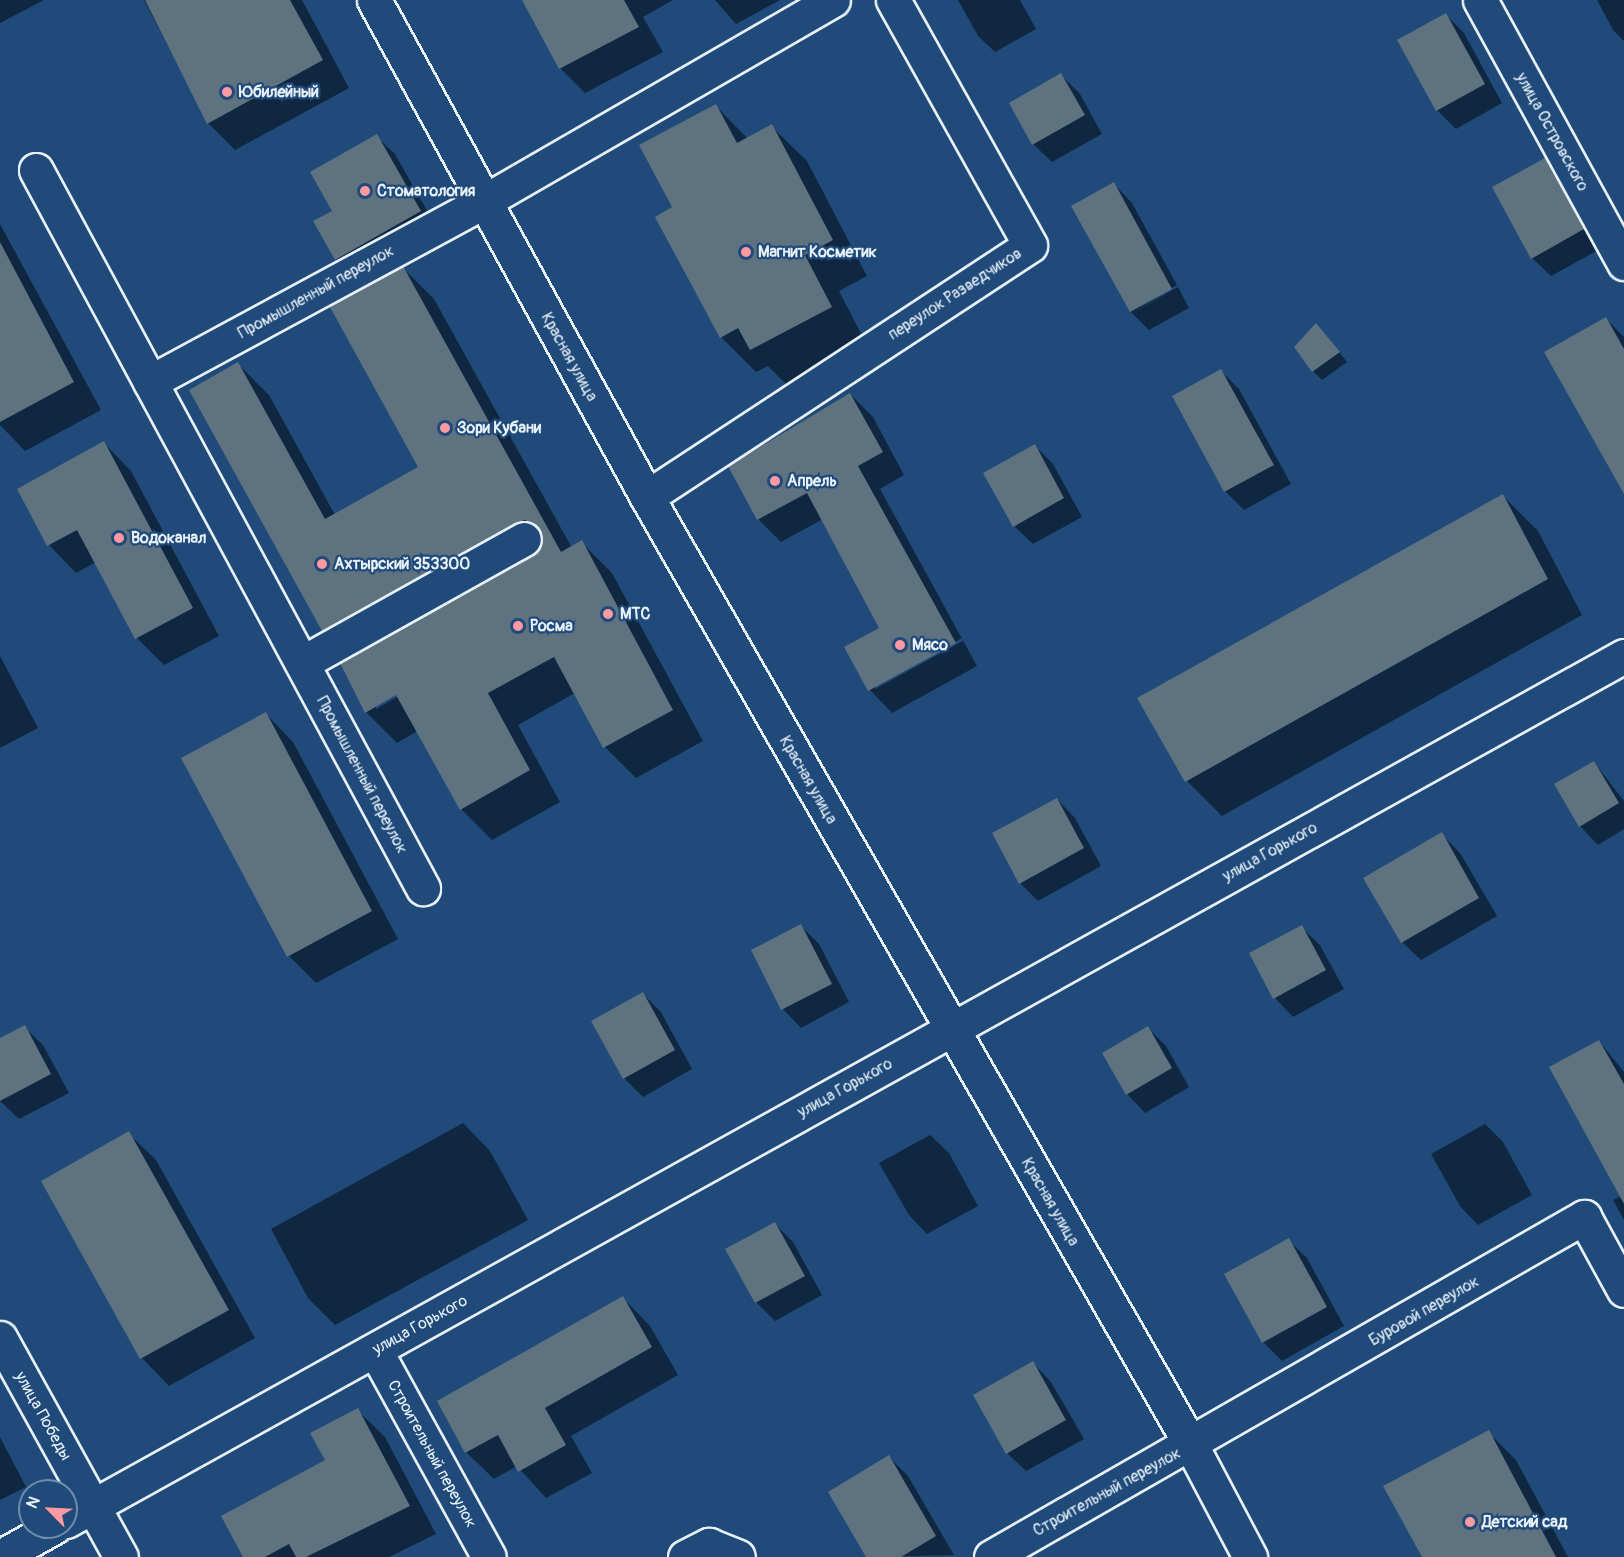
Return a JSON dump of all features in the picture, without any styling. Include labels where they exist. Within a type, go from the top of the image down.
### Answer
[{"type":"street","name":"Красная улица","points":[[374,0],[646,497],[1191,1445],[1250,1557]]},
{"type":"street","points":[[483,202],[833,0]]},
{"type":"street","name":"переулок Разведчиков","points":[[646,497],[1030,245],[893,0]]},
{"type":"street","name":"улица Островского","points":[[1480,0],[1624,263]]},
{"type":"street","name":"Промышленный переулок","points":[[36,170],[423,888]]},
{"type":"street","name":"Промышленный переулок","points":[[150,382],[483,202]]},
{"type":"street","points":[[302,663],[524,538]]},
{"type":"street","name":"улица Горького","points":[[80,1513],[1624,656]]},
{"type":"street","name":"Буровой переулок","points":[[1191,1445],[1584,1217],[1624,1290]]},
{"type":"street","name":"улица Победы","points":[[0,1338],[80,1513],[121,1557]]},
{"type":"street","name":"Строительный переулок","points":[[375,1350],[489,1557]]},
{"type":"street","name":"Строительный переулок","points":[[991,1557],[1191,1445]]},
{"type":"street","points":[[0,1557],[32,1539]]},
{"type":"street","points":[[685,1557],[709,1545],[738,1557]]},
{"type":"building","name":"Юбилейный","points":[[145,0],[290,0],[323,60],[207,124]]},
{"type":"building","points":[[522,0],[624,0],[639,27],[559,69]]},
{"type":"building","points":[[1446,13],[1485,84],[1436,111],[1397,40]]},
{"type":"building","points":[[1061,73],[1085,115],[1032,145],[1009,103]]},
{"type":"building","points":[[716,104],[737,143],[772,124],[833,240],[805,255],[832,307],[750,350],[738,328],[720,338],[655,217],[672,207],[639,145]]},
{"type":"building","name":"Стоматология","points":[[377,134],[421,211],[335,260],[313,221],[332,211],[310,172]]},
{"type":"building","points":[[1545,158],[1584,229],[1531,259],[1492,187]]},
{"type":"building","points":[[1114,182],[1172,289],[1130,312],[1071,206]]},
{"type":"building","points":[[0,242],[74,382],[0,422]]},
{"type":"building","points":[[403,266],[561,552],[582,540],[673,710],[603,748],[554,657],[488,693],[530,770],[460,810],[396,695],[365,713],[340,663],[533,555],[543,540],[540,529],[525,520],[515,523],[322,631],[189,390],[238,362],[325,519],[418,467],[330,307]]},
{"type":"building","points":[[1606,317],[1624,349],[1624,494],[1544,352]]},
{"type":"building","points":[[1316,323],[1340,352],[1312,372],[1294,347]]},
{"type":"building","points":[[1221,369],[1274,465],[1224,492],[1172,396]]},
{"type":"building","points":[[850,393],[883,452],[858,466],[956,643],[868,691],[844,647],[879,628],[807,493],[757,520],[728,466]]},
{"type":"building","name":"Водоканал","points":[[104,441],[193,608],[135,639],[77,530],[47,546],[17,489]]},
{"type":"building","points":[[1035,444],[1064,498],[1013,527],[983,473]]},
{"type":"building","points":[[1503,494],[1548,579],[1185,782],[1137,698]]},
{"type":"building","points":[[266,712],[372,911],[287,957],[181,758]]},
{"type":"building","points":[[1594,761],[1619,803],[1579,827],[1554,784]]},
{"type":"building","points":[[1057,798],[1084,848],[1019,884],[992,833]]},
{"type":"building","points":[[1442,832],[1479,898],[1401,943],[1363,878]]},
{"type":"building","points":[[801,924],[832,984],[781,1010],[751,950]]},
{"type":"building","points":[[1302,925],[1326,970],[1273,999],[1249,953]]},
{"type":"building","points":[[643,992],[675,1050],[623,1079],[591,1021]]},
{"type":"building","points":[[25,1025],[51,1074],[0,1101],[0,1038]]},
{"type":"building","points":[[1148,1026],[1172,1068],[1126,1095],[1102,1053]]},
{"type":"building","points":[[1599,1040],[1624,1084],[1624,1204],[1549,1067]]},
{"type":"building","points":[[129,1131],[229,1310],[140,1359],[41,1181]]},
{"type":"building","points":[[775,1222],[805,1276],[755,1303],[725,1249]]},
{"type":"building","points":[[1289,1238],[1327,1307],[1262,1343],[1224,1274]]},
{"type":"building","points":[[623,1296],[652,1347],[545,1408],[566,1445],[518,1472],[498,1435],[465,1453],[437,1401]]},
{"type":"building","points":[[1033,1361],[1066,1420],[1006,1454],[973,1395]]},
{"type":"building","points":[[358,1408],[410,1506],[306,1557],[296,1557],[289,1544],[265,1557],[243,1557],[221,1516],[325,1460],[310,1433]]},
{"type":"building","name":"Детский сад","points":[[1489,1430],[1556,1557],[1422,1557],[1383,1486]]},
{"type":"building","points":[[889,1455],[936,1536],[901,1557],[866,1557],[828,1492]]},
{"type":"place","name":"Юбилейный","points":[[227,92]]},
{"type":"place","name":"Стоматология","points":[[365,191]]},
{"type":"place","name":"Магнит Косметик","points":[[746,252]]},
{"type":"place","name":"Зори Кубани","points":[[445,428]]},
{"type":"place","name":"Апрель","points":[[775,481]]},
{"type":"place","name":"Водоканал","points":[[119,538]]},
{"type":"place","name":"Ахтырский 353300","points":[[322,564]]},
{"type":"place","name":"МТС","points":[[608,614]]},
{"type":"place","name":"Росма","points":[[518,626]]},
{"type":"place","name":"Мясо","points":[[900,645]]},
{"type":"place","name":"Детский сад","points":[[1470,1522]]}]
